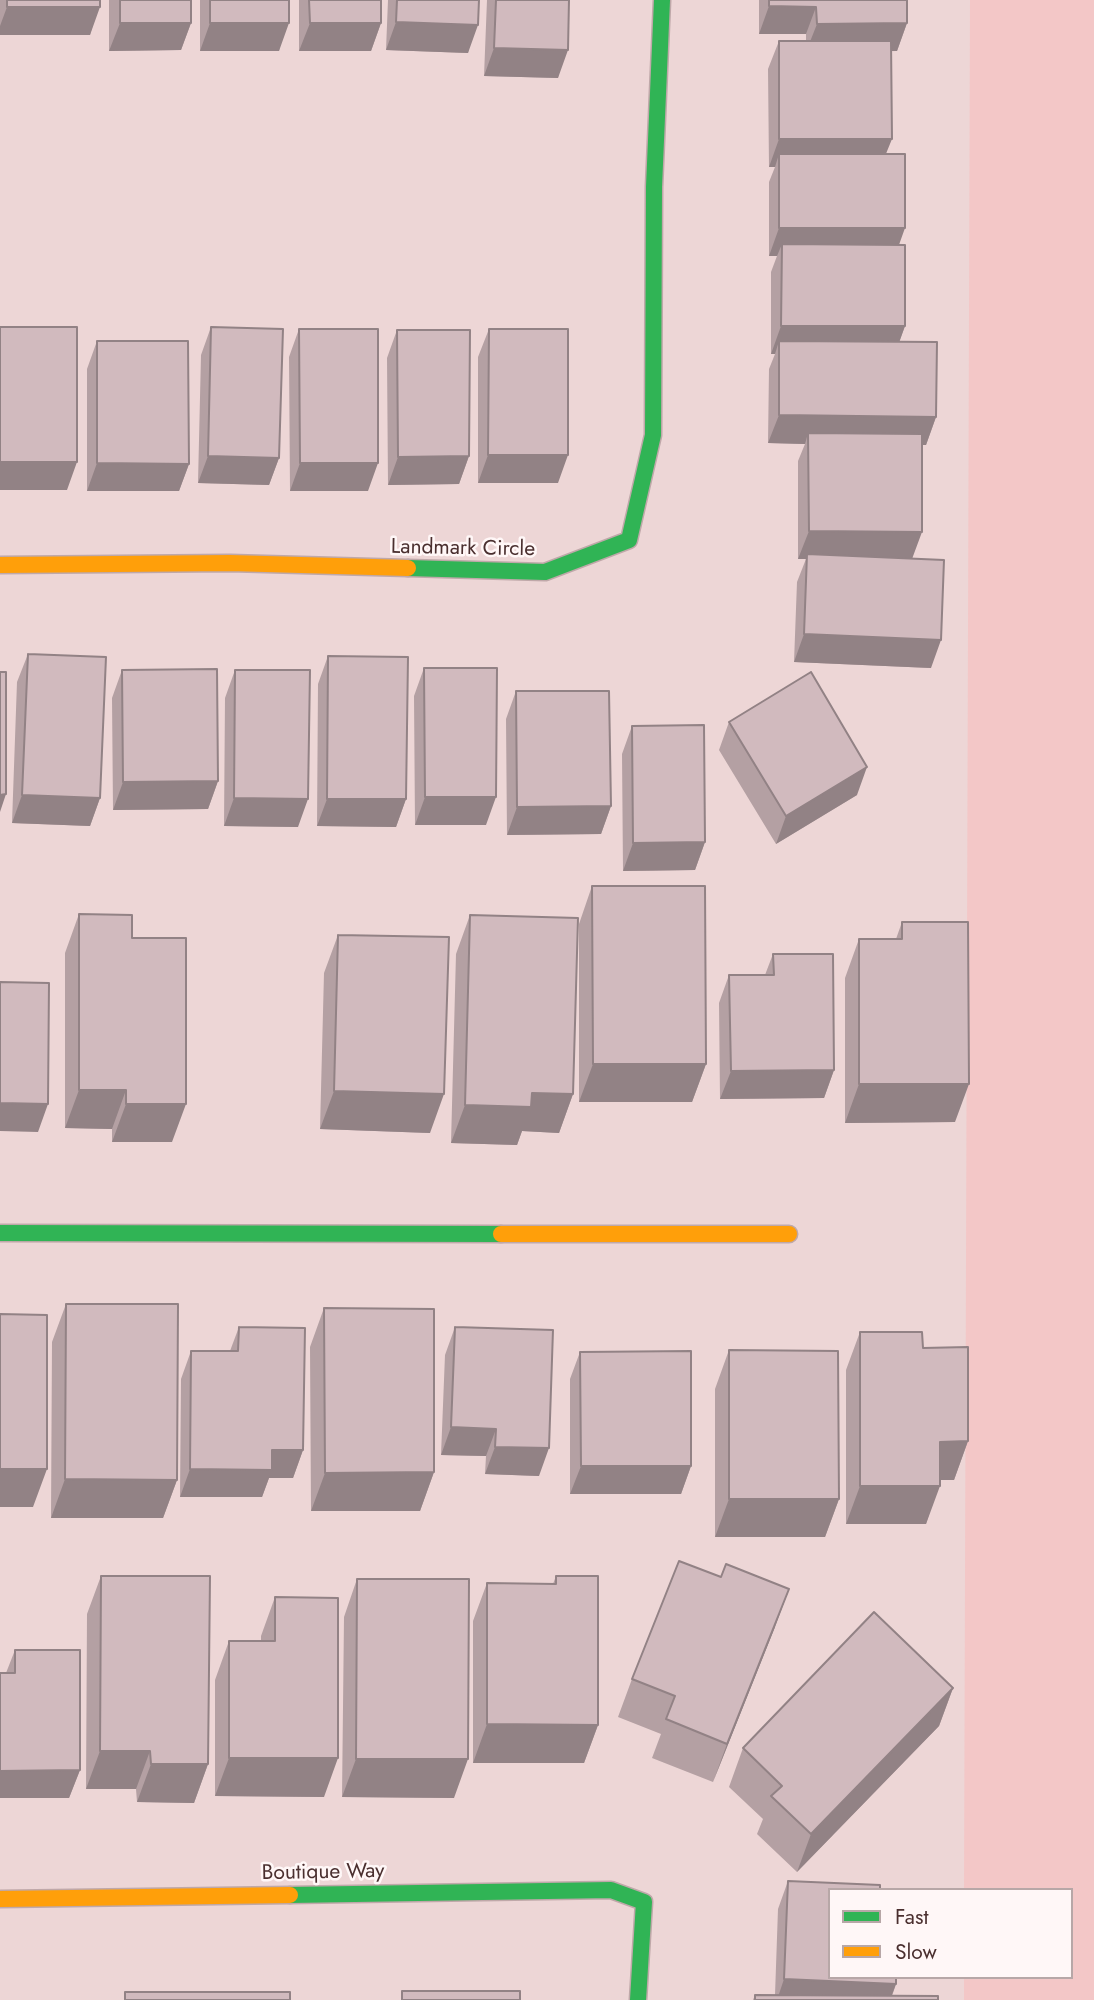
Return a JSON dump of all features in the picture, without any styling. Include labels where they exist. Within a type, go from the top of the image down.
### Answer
[{"type":"street","name":"Landmark Circle","points":[[0,565],[230,563],[545,572],[629,540],[653,435],[654,187],[662,0]]},
{"type":"street","points":[[0,1233],[789,1234]]},
{"type":"street","name":"Boutique Way","points":[[0,1899],[611,1890],[644,1902],[638,2000]]},
{"type":"shaded area","points":[[970,0],[1094,0],[1094,2000],[964,2000],[964,1979],[1073,1979],[1073,1888],[964,1888]]},
{"type":"building","points":[[7,0],[100,0],[100,7],[7,7]]},
{"type":"building","points":[[120,0],[191,0],[191,23],[120,23]]},
{"type":"building","points":[[210,0],[289,0],[289,23],[210,23]]},
{"type":"building","points":[[309,0],[381,0],[381,23],[310,23]]},
{"type":"building","points":[[397,0],[479,0],[478,25],[396,22]]},
{"type":"building","points":[[496,0],[569,0],[568,50],[494,48]]},
{"type":"building","points":[[769,0],[907,0],[907,23],[817,24],[816,7],[769,6]]},
{"type":"building","points":[[779,41],[891,41],[892,139],[779,139]]},
{"type":"building","points":[[779,154],[905,154],[905,228],[779,228]]},
{"type":"building","points":[[782,244],[905,245],[905,326],[781,326]]},
{"type":"building","points":[[0,327],[77,327],[77,462],[0,462]]},
{"type":"building","points":[[211,327],[283,329],[279,458],[208,456]]},
{"type":"building","points":[[299,329],[378,329],[378,463],[300,463]]},
{"type":"building","points":[[489,329],[568,329],[568,455],[488,455]]},
{"type":"building","points":[[397,330],[470,330],[469,456],[398,457]]},
{"type":"building","points":[[97,341],[188,341],[189,464],[97,463]]},
{"type":"building","points":[[779,341],[937,342],[936,417],[779,415]]},
{"type":"building","points":[[808,433],[922,434],[922,532],[809,531]]},
{"type":"building","points":[[807,554],[944,560],[941,640],[804,634]]},
{"type":"building","points":[[28,654],[106,657],[100,798],[22,795]]},
{"type":"building","points":[[328,656],[408,657],[406,799],[327,799]]},
{"type":"building","points":[[424,668],[497,668],[496,797],[425,797]]},
{"type":"building","points":[[217,669],[218,781],[123,782],[122,670]]},
{"type":"building","points":[[235,670],[310,670],[308,799],[234,798]]},
{"type":"building","points":[[0,672],[6,672],[6,794],[0,795]]},
{"type":"building","points":[[811,672],[867,767],[786,816],[729,722]]},
{"type":"building","points":[[516,691],[609,691],[611,806],[517,807]]},
{"type":"building","points":[[704,725],[705,842],[633,843],[632,726]]},
{"type":"building","points":[[592,886],[705,886],[706,1064],[593,1064]]},
{"type":"building","points":[[79,914],[132,915],[132,938],[186,938],[186,1104],[126,1104],[126,1090],[79,1090]]},
{"type":"building","points":[[470,915],[578,918],[573,1094],[532,1093],[531,1107],[465,1105]]},
{"type":"building","points":[[902,922],[968,922],[969,1084],[859,1084],[859,939],[902,939]]},
{"type":"building","points":[[338,935],[449,937],[444,1094],[334,1091]]},
{"type":"building","points":[[773,954],[833,954],[834,1070],[731,1071],[729,975],[774,975]]},
{"type":"building","points":[[0,982],[49,983],[48,1104],[0,1103]]},
{"type":"building","points":[[66,1304],[178,1304],[177,1480],[65,1479]]},
{"type":"building","points":[[324,1308],[434,1309],[434,1472],[325,1473]]},
{"type":"building","points":[[0,1314],[47,1315],[47,1469],[0,1469]]},
{"type":"building","points":[[239,1327],[305,1328],[303,1450],[272,1450],[272,1470],[190,1469],[191,1351],[238,1351]]},
{"type":"building","points":[[455,1327],[553,1330],[549,1448],[495,1447],[496,1429],[451,1427]]},
{"type":"building","points":[[860,1332],[922,1332],[923,1348],[968,1347],[968,1441],[940,1442],[940,1486],[860,1486]]},
{"type":"building","points":[[729,1350],[838,1351],[839,1499],[729,1499]]},
{"type":"building","points":[[691,1351],[691,1466],[581,1466],[580,1352]]},
{"type":"building","points":[[679,1561],[721,1577],[726,1564],[789,1589],[727,1744],[666,1719],[675,1696],[632,1679]]},
{"type":"building","points":[[101,1576],[210,1576],[208,1764],[151,1764],[150,1751],[100,1751]]},
{"type":"building","points":[[556,1576],[598,1576],[598,1725],[487,1724],[487,1583],[556,1584]]},
{"type":"building","points":[[357,1579],[469,1579],[468,1759],[356,1759]]},
{"type":"building","points":[[275,1597],[338,1598],[338,1758],[229,1758],[229,1641],[275,1641]]},
{"type":"building","points":[[874,1612],[953,1688],[811,1834],[771,1796],[782,1786],[743,1748]]},
{"type":"building","points":[[15,1650],[80,1650],[80,1770],[0,1771],[0,1673],[15,1673]]},
{"type":"building","points":[[788,1881],[880,1885],[880,1888],[828,1888],[828,1979],[896,1979],[896,1984],[784,1979]]},
{"type":"building","points":[[402,1991],[520,1991],[520,2000],[402,2000]]},
{"type":"building","points":[[125,1992],[290,1992],[290,2000],[125,2000]]},
{"type":"building","points":[[755,1995],[938,1996],[938,2000],[755,2000]]},
{"type":"traffic: fast","points":[[408,568],[545,572],[629,540],[653,435],[654,187],[662,0]]},
{"type":"traffic: fast","points":[[0,1233],[501,1234]]},
{"type":"traffic: fast","points":[[290,1895],[611,1890],[644,1902],[638,2000]]},
{"type":"traffic: slow","points":[[0,565],[230,563],[408,568]]},
{"type":"traffic: slow","points":[[501,1234],[789,1234]]},
{"type":"traffic: slow","points":[[0,1899],[290,1895]]}]
